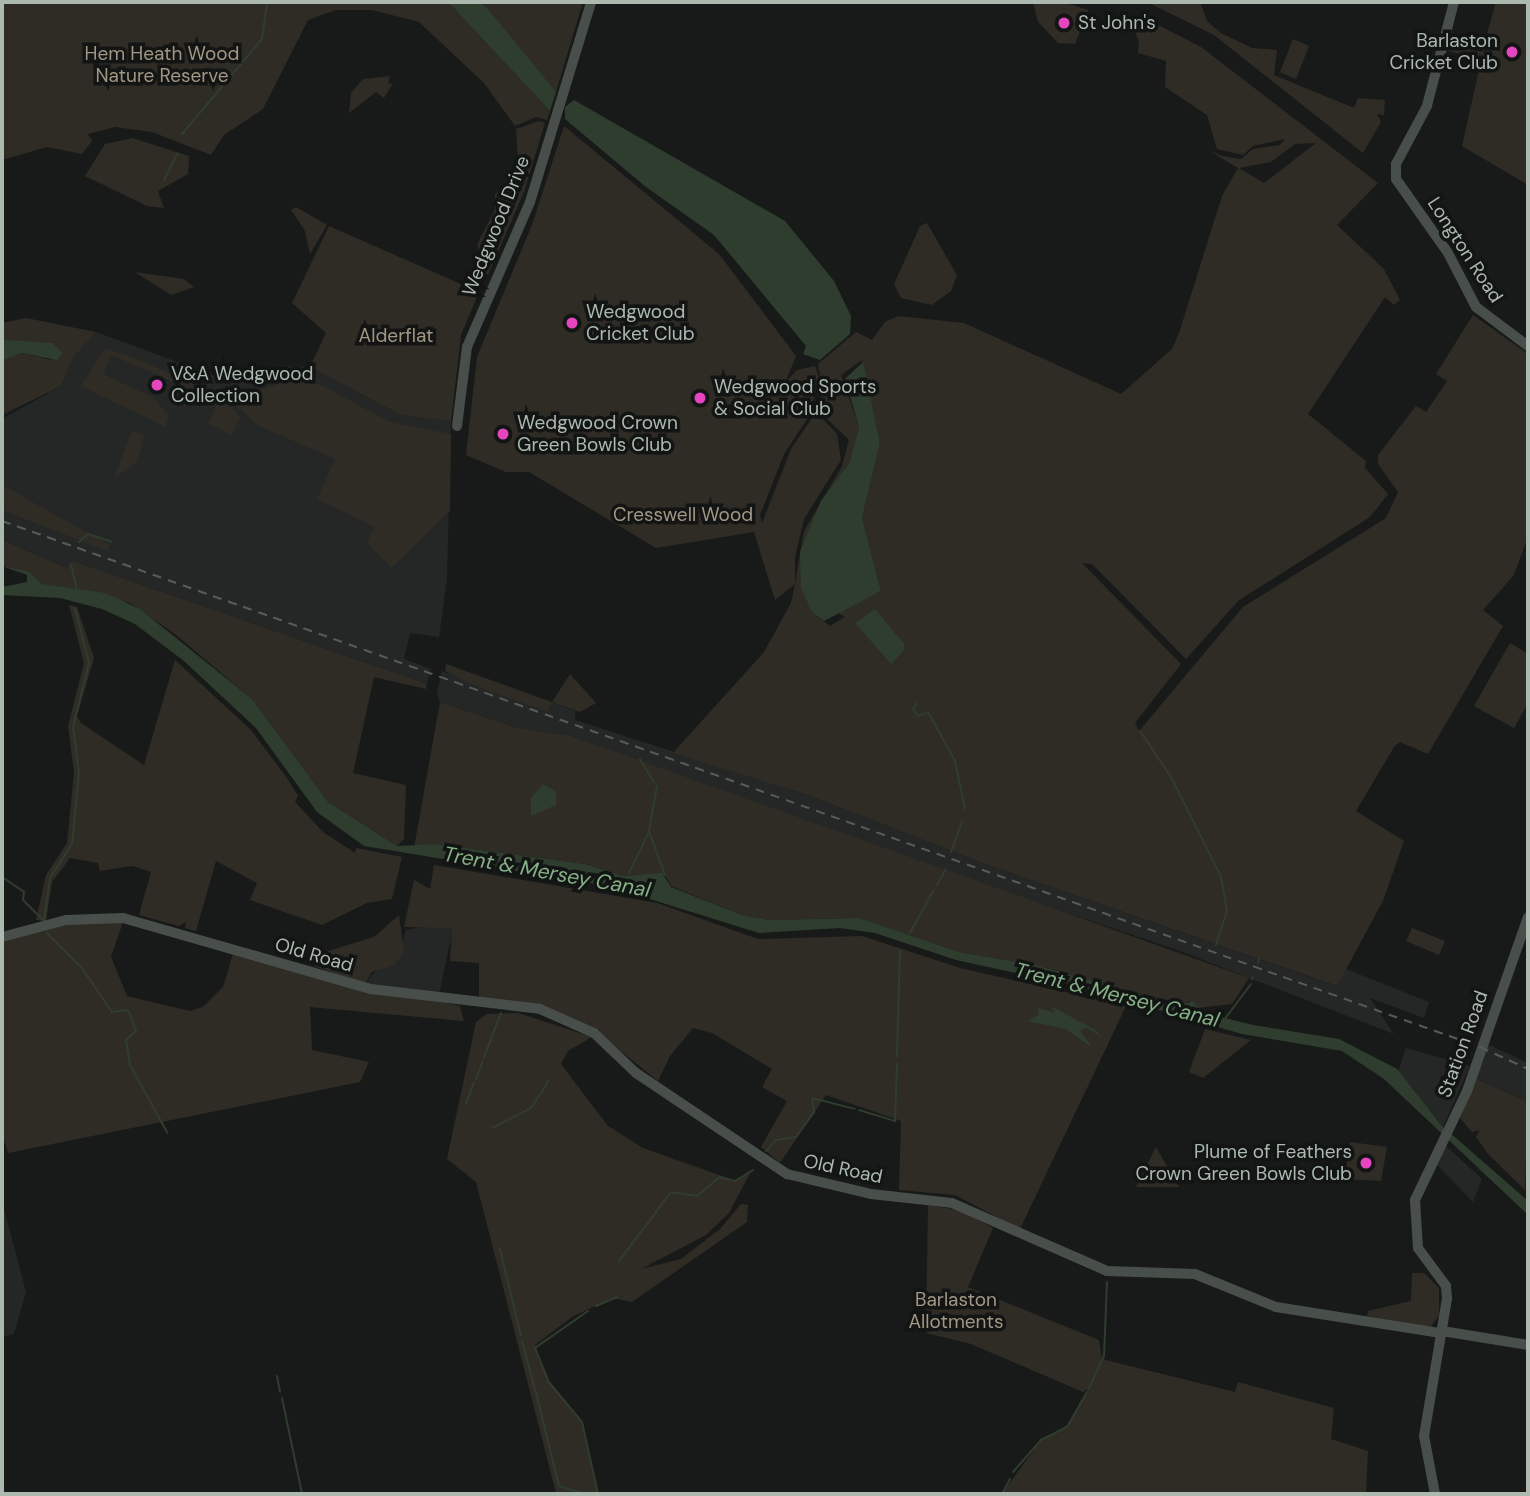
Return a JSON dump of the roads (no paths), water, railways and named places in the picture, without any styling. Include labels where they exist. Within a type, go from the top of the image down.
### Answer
[{"type":"street","name":"Wedgwood Drive","points":[[457,426],[467,347],[530,202],[590,2]]},
{"type":"street","name":"Longton Road","points":[[1454,2],[1427,106],[1396,164],[1396,179],[1448,253],[1476,307],[1528,346]]},
{"type":"street","name":"Station Road","points":[[1442,1332],[1446,1286],[1420,1251],[1415,1226],[1418,1185],[1473,1075],[1528,917]]},
{"type":"street","name":"Old Road","points":[[2,937],[66,920],[123,918],[371,989],[528,1007],[568,1018],[594,1033],[636,1073],[795,1177],[952,1203],[1107,1271],[1195,1274],[1276,1307],[1528,1345]]},
{"type":"street","points":[[1435,1494],[1424,1436],[1442,1332]]},
{"type":"water","points":[[448,2],[481,2],[556,92],[550,111]]},
{"type":"water","points":[[574,100],[785,221],[834,281],[851,316],[850,334],[820,360],[803,354],[806,346],[714,235],[646,187],[565,119],[565,107]]},
{"type":"water","points":[[2,341],[53,343],[63,353],[57,360],[21,353],[2,361]]},
{"type":"water","points":[[863,362],[880,443],[862,518],[881,591],[824,621],[813,613],[801,589],[800,552],[821,501],[849,463],[859,427],[845,379]]},
{"type":"water","name":"Trent & Mersey Canal","points":[[2,566],[28,571],[42,584],[105,593],[140,609],[252,699],[328,802],[397,846],[436,844],[585,864],[623,876],[662,873],[671,887],[742,915],[769,920],[859,918],[959,952],[1035,965],[1182,1005],[1192,1001],[1205,1013],[1253,1025],[1339,1039],[1397,1069],[1441,1125],[1528,1201],[1528,1215],[1384,1079],[1342,1051],[1242,1034],[1080,987],[956,960],[875,933],[840,928],[759,933],[608,886],[364,846],[317,812],[256,728],[184,661],[135,624],[102,609],[60,598],[2,595],[2,587],[27,582],[27,575]]},
{"type":"water","points":[[875,609],[904,644],[905,649],[891,664],[855,623]]},
{"type":"water","points":[[543,784],[556,792],[556,805],[531,816],[531,798]]},
{"type":"water","points":[[1051,1006],[1097,1031],[1101,1037],[1086,1027],[1080,1031],[1093,1048],[1066,1029],[1027,1021],[1039,1015],[1037,1008],[1055,1013]]},
{"type":"waterway","points":[[182,134],[262,39],[267,2]]},
{"type":"waterway","points":[[2,20],[2,79]]},
{"type":"waterway","points":[[164,180],[178,153]]},
{"type":"waterway","points":[[79,542],[88,534],[112,542]]},
{"type":"waterway","points":[[71,564],[77,589]]},
{"type":"waterway","points":[[44,921],[50,878],[72,844],[79,773],[73,727],[89,663],[75,608]]},
{"type":"waterway","points":[[917,703],[913,709],[918,716],[928,712],[955,761],[965,809]]},
{"type":"waterway","points":[[1140,731],[1171,777],[1221,877],[1227,911],[1216,945]]},
{"type":"waterway","points":[[640,759],[654,782]]},
{"type":"waterway","points":[[657,786],[649,831],[665,875]]},
{"type":"waterway","points":[[951,852],[962,821]]},
{"type":"waterway","name":"Trent & Mersey Canal","points":[[629,873],[649,832]]},
{"type":"waterway","points":[[937,885],[946,869]]},
{"type":"waterway","points":[[2,877],[24,892],[23,900],[43,920]]},
{"type":"waterway","points":[[910,933],[933,891]]},
{"type":"waterway","points":[[47,933],[81,967],[112,1012],[128,1010],[136,1031],[126,1040],[130,1065],[167,1132]]},
{"type":"waterway","points":[[897,1056],[900,950]]},
{"type":"waterway","points":[[1258,963],[1259,959]]},
{"type":"waterway","name":"Trent & Mersey Canal","points":[[1224,1020],[1251,984]]},
{"type":"waterway","points":[[484,1057],[501,1013]]},
{"type":"waterway","points":[[476,1079],[483,1061]]},
{"type":"waterway","points":[[859,1110],[895,1121],[897,1064]]},
{"type":"waterway","points":[[542,1092],[548,1081]]},
{"type":"waterway","points":[[466,1104],[474,1082]]},
{"type":"waterway","points":[[492,1128],[531,1108],[540,1094]]},
{"type":"waterway","points":[[766,1151],[776,1140],[796,1137],[814,1112],[812,1098],[855,1109]]},
{"type":"waterway","points":[[619,1261],[671,1192],[697,1196],[720,1177],[735,1181],[753,1170]]},
{"type":"waterway","points":[[500,1249],[521,1336]]},
{"type":"waterway","points":[[1089,1388],[1104,1356],[1107,1282]]},
{"type":"waterway","points":[[596,1306],[617,1297]]},
{"type":"waterway","points":[[588,1311],[535,1348],[548,1381],[582,1422],[598,1494]]},
{"type":"waterway","points":[[522,1341],[535,1390]]},
{"type":"waterway","points":[[277,1376],[280,1392]]},
{"type":"waterway","points":[[536,1392],[559,1486],[584,1494]]},
{"type":"waterway","points":[[1013,1472],[1041,1440],[1067,1427],[1087,1392]]},
{"type":"waterway","points":[[282,1398],[302,1494]]},
{"type":"waterway","points":[[1002,1494],[1010,1479]]},
{"type":"railway","points":[[2,521],[1480,1047],[1528,1069]]},
{"type":"place","name":"St John's","points":[[1064,23]]},
{"type":"place","name":"Barlaston Cricket Club","points":[[1512,52]]},
{"type":"place","name":"Wedgwood Cricket Club","points":[[572,323]]},
{"type":"place","name":"V&A Wedgwood Collection","points":[[157,385]]},
{"type":"place","name":"Wedgwood Sports & Social Club","points":[[700,398]]},
{"type":"place","name":"Wedgwood Crown Green Bowls Club","points":[[503,434]]},
{"type":"place","name":"Plume of Feathers Crown Green Bowls Club","points":[[1366,1163]]},
{"type":"park label","name":"Hem Heath Wood Nature Reserve","points":[[162,65]]},
{"type":"park label","name":"Alderflat","points":[[396,336]]},
{"type":"park label","name":"Cresswell Wood","points":[[683,515]]},
{"type":"park label","name":"Barlaston Allotments","points":[[956,1311]]}]
